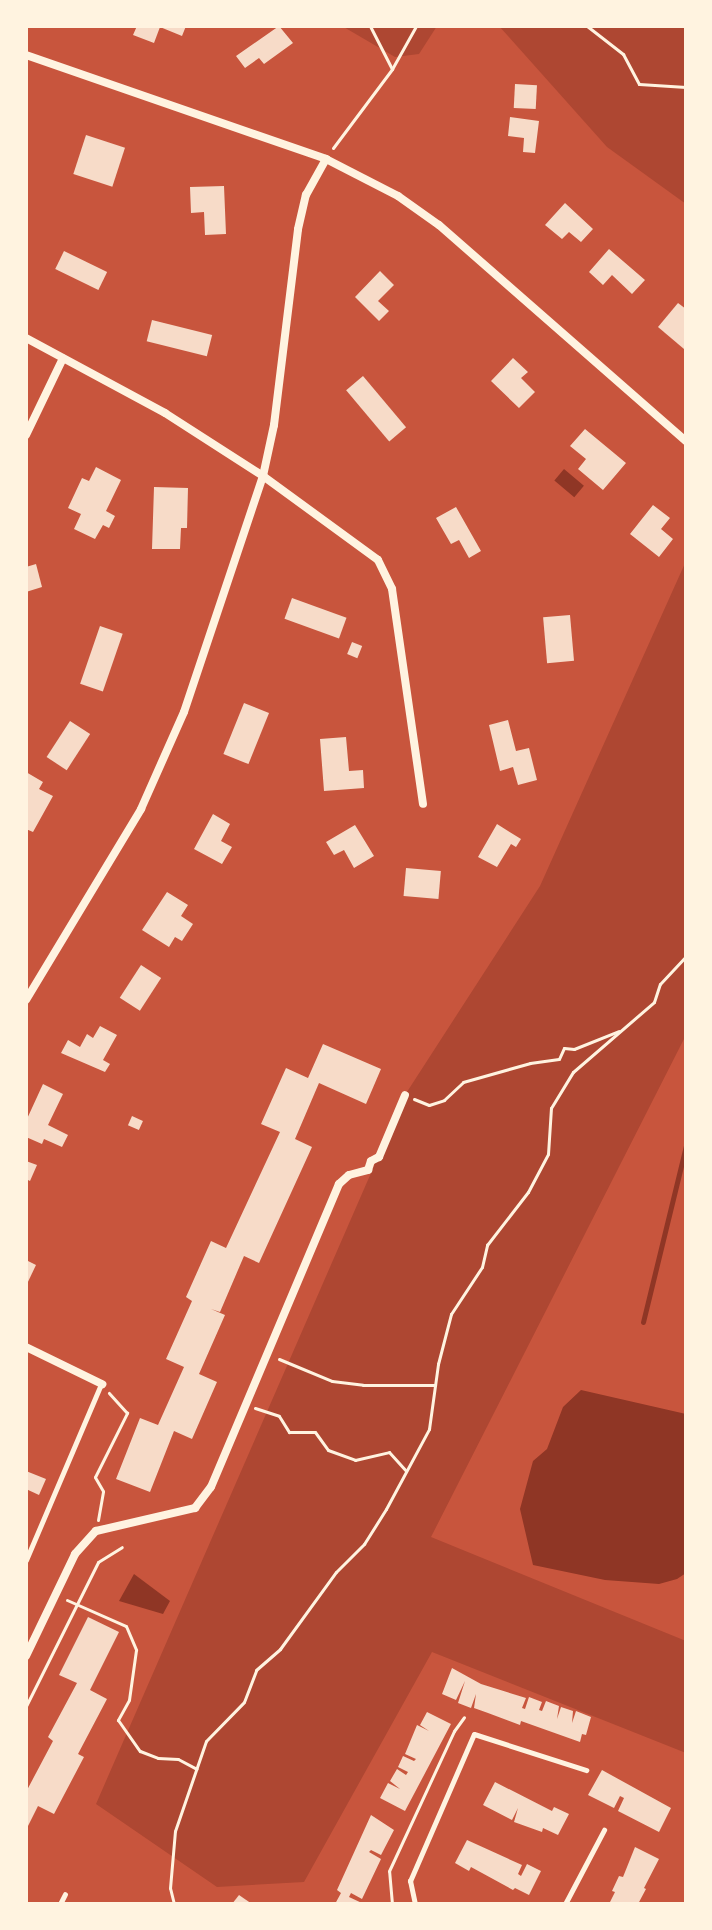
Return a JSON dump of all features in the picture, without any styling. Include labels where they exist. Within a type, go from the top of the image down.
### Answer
[{"type":"street","points":[[26,55],[326,159],[398,196],[439,225],[686,441]]},
{"type":"street","points":[[26,1000],[111,862],[158,776],[184,712],[263,476],[274,425],[298,229],[306,195],[326,159]]},
{"type":"street","points":[[26,338],[165,413],[263,476],[372,554],[388,577],[403,648],[423,804]]},
{"type":"street","points":[[26,435],[63,358]]},
{"type":"street","points":[[26,1656],[75,1554],[96,1531],[195,1508],[211,1487],[339,1184],[349,1175],[368,1170],[371,1161],[379,1157],[405,1095]]},
{"type":"street","points":[[26,1347],[102,1384]]},
{"type":"lane","points":[[26,1560],[102,1384]]},
{"type":"lane","points":[[415,1904],[410,1881],[474,1734],[586,1770]]},
{"type":"lane","points":[[565,1904],[604,1830]]},
{"type":"lane","points":[[60,1904],[65,1894]]},
{"type":"path","points":[[370,26],[392,69]]},
{"type":"path","points":[[326,159],[392,69],[416,26]]},
{"type":"path","points":[[587,26],[623,54],[639,84],[686,87]]},
{"type":"path","points":[[174,1904],[170,1888],[175,1831],[206,1741],[244,1702],[256,1670],[280,1649],[336,1572],[364,1544],[406,1471],[429,1429],[451,1314],[482,1267],[487,1245],[528,1192],[548,1154],[551,1108],[573,1072],[654,1002],[660,984],[686,956]]},
{"type":"path","points":[[405,1095],[429,1105],[436,1103],[463,1082],[530,1063],[559,1059],[564,1048],[574,1049],[615,1034],[632,1022]]},
{"type":"path","points":[[269,1355],[332,1381],[363,1385],[435,1385]]},
{"type":"path","points":[[96,1531],[103,1491],[95,1477],[127,1413],[102,1384]]},
{"type":"path","points":[[247,1407],[279,1416],[289,1432],[315,1432],[328,1450],[355,1460],[389,1452],[406,1471]]},
{"type":"path","points":[[26,1706],[98,1562],[122,1547]]},
{"type":"path","points":[[76,1606],[126,1626],[136,1650],[129,1700],[118,1720],[140,1751],[158,1758],[178,1759],[197,1769]]},
{"type":"path","points":[[392,1904],[389,1871],[454,1731],[464,1717]]},
{"type":"shaded area","points":[[342,26],[437,26],[419,54],[395,57]]},
{"type":"shaded area","points":[[499,26],[686,26],[686,204],[607,147]]},
{"type":"shaded area","points":[[564,469],[584,486],[574,497],[554,480]]},
{"type":"shaded area","points":[[686,561],[686,1035],[431,1537],[686,1641],[686,1753],[432,1652],[304,1882],[217,1887],[96,1804],[405,1095],[540,886]]},
{"type":"shaded area","points":[[581,1390],[686,1414],[686,1573],[677,1579],[659,1584],[605,1580],[533,1565],[520,1509],[533,1461],[547,1449],[563,1407]]},
{"type":"shaded area","points":[[134,1574],[170,1601],[163,1614],[119,1601]]},
{"type":"building","points":[[137,26],[186,26],[182,36],[160,27],[154,43],[133,35]]},
{"type":"building","points":[[279,26],[293,43],[264,64],[259,58],[245,68],[236,56]]},
{"type":"building","points":[[515,84],[537,85],[536,109],[514,108]]},
{"type":"building","points":[[510,117],[539,121],[535,153],[523,152],[524,138],[508,136]]},
{"type":"building","points":[[86,135],[125,148],[112,187],[73,174]]},
{"type":"building","points":[[224,186],[226,234],[205,235],[204,212],[191,213],[190,187]]},
{"type":"building","points":[[565,203],[593,229],[581,242],[569,232],[562,239],[545,225]]},
{"type":"building","points":[[609,249],[645,280],[632,294],[612,275],[603,285],[589,272]]},
{"type":"building","points":[[64,251],[107,272],[98,290],[55,269]]},
{"type":"building","points":[[380,271],[394,285],[378,301],[389,311],[379,321],[355,297]]},
{"type":"building","points":[[678,303],[686,309],[684,349],[658,327]]},
{"type":"building","points":[[152,320],[212,335],[207,356],[147,341]]},
{"type":"building","points":[[513,358],[528,372],[521,378],[535,392],[519,408],[491,381]]},
{"type":"building","points":[[363,376],[406,427],[389,441],[346,390]]},
{"type":"building","points":[[585,429],[626,463],[603,490],[578,469],[586,459],[570,446]]},
{"type":"building","points":[[96,467],[121,480],[106,511],[115,516],[109,528],[103,525],[95,539],[74,529],[81,514],[68,508],[82,478],[89,481]]},
{"type":"building","points":[[154,487],[188,488],[187,528],[181,528],[180,549],[152,549]]},
{"type":"building","points":[[653,505],[670,518],[661,529],[673,539],[659,557],[630,534]]},
{"type":"building","points":[[456,507],[481,551],[469,558],[459,540],[451,544],[436,518]]},
{"type":"building","points":[[36,564],[42,587],[26,592],[26,567]]},
{"type":"building","points":[[292,598],[347,618],[339,639],[284,619]]},
{"type":"building","points":[[570,615],[574,661],[547,663],[543,617]]},
{"type":"building","points":[[100,626],[123,634],[103,691],[80,684]]},
{"type":"building","points":[[352,642],[362,646],[357,658],[347,654]]},
{"type":"building","points":[[244,703],[269,713],[248,764],[223,754]]},
{"type":"building","points":[[508,720],[516,751],[529,748],[537,780],[518,785],[513,767],[500,771],[489,725]]},
{"type":"building","points":[[70,721],[90,734],[67,770],[47,757]]},
{"type":"building","points":[[346,737],[349,771],[363,770],[364,788],[324,791],[320,739]]},
{"type":"building","points":[[26,772],[43,782],[39,789],[53,796],[33,832],[26,829]]},
{"type":"building","points":[[213,814],[230,824],[221,841],[232,847],[222,864],[194,849]]},
{"type":"building","points":[[497,824],[521,839],[516,847],[511,844],[497,867],[478,857]]},
{"type":"building","points":[[355,825],[374,856],[354,868],[344,850],[334,855],[326,842]]},
{"type":"building","points":[[406,868],[441,871],[438,899],[404,896]]},
{"type":"building","points":[[167,892],[188,905],[181,916],[193,924],[182,941],[175,937],[169,947],[142,930]]},
{"type":"building","points":[[141,965],[161,978],[140,1011],[120,998]]},
{"type":"building","points":[[100,1026],[117,1035],[103,1060],[110,1064],[105,1072],[61,1053],[68,1040],[80,1047],[87,1034],[93,1038]]},
{"type":"building","points":[[323,1044],[381,1069],[366,1104],[319,1083],[295,1139],[312,1147],[259,1263],[244,1256],[220,1312],[211,1309],[225,1315],[199,1374],[217,1382],[192,1439],[174,1431],[150,1492],[116,1479],[140,1418],[158,1425],[184,1367],[166,1359],[192,1301],[186,1297],[211,1241],[226,1248],[280,1132],[261,1124],[286,1068],[308,1078]]},
{"type":"building","points":[[43,1084],[63,1094],[48,1125],[68,1135],[62,1147],[44,1139],[42,1144],[26,1137],[26,1121]]},
{"type":"building","points":[[132,1116],[143,1121],[139,1130],[128,1125]]},
{"type":"building","points":[[26,1161],[37,1165],[30,1181],[26,1179]]},
{"type":"building","points":[[26,1260],[36,1265],[26,1286]]},
{"type":"building","points":[[26,1471],[46,1479],[39,1495],[26,1489]]},
{"type":"building","points":[[88,1617],[119,1632],[90,1690],[107,1699],[78,1754],[84,1757],[54,1814],[38,1806],[26,1830],[26,1792],[53,1741],[48,1737],[77,1683],[59,1675]]},
{"type":"building","points":[[452,1668],[481,1684],[526,1698],[522,1708],[525,1709],[529,1697],[542,1702],[539,1710],[542,1711],[546,1701],[559,1706],[557,1719],[561,1707],[573,1711],[572,1723],[576,1711],[591,1717],[586,1735],[582,1734],[580,1742],[474,1708],[476,1694],[471,1708],[458,1703],[465,1681],[456,1700],[442,1694]]},
{"type":"building","points":[[427,1712],[451,1724],[405,1811],[380,1798],[388,1783],[400,1789],[390,1781],[397,1769],[406,1775],[408,1772],[398,1767],[403,1756],[416,1759],[405,1754],[417,1725],[429,1731],[420,1725]]},
{"type":"building","points":[[602,1770],[671,1808],[659,1832],[618,1811],[624,1798],[620,1796],[614,1808],[588,1795]]},
{"type":"building","points":[[495,1782],[552,1811],[554,1807],[569,1814],[558,1835],[543,1828],[542,1832],[514,1822],[518,1808],[512,1820],[483,1805]]},
{"type":"building","points":[[371,1815],[394,1830],[381,1855],[371,1850],[369,1852],[381,1859],[362,1899],[351,1893],[349,1897],[364,1904],[335,1904],[341,1893],[337,1890]]},
{"type":"building","points":[[467,1840],[522,1865],[518,1874],[521,1876],[527,1864],[541,1871],[529,1895],[515,1888],[513,1890],[471,1867],[469,1871],[455,1863]]},
{"type":"building","points":[[635,1847],[659,1859],[646,1889],[638,1904],[609,1904],[615,1892],[612,1891],[619,1876],[623,1877]]},
{"type":"building","points":[[239,1895],[252,1904],[232,1904]]},
{"type":"waterway","points":[[643,1322],[686,1145]]}]
